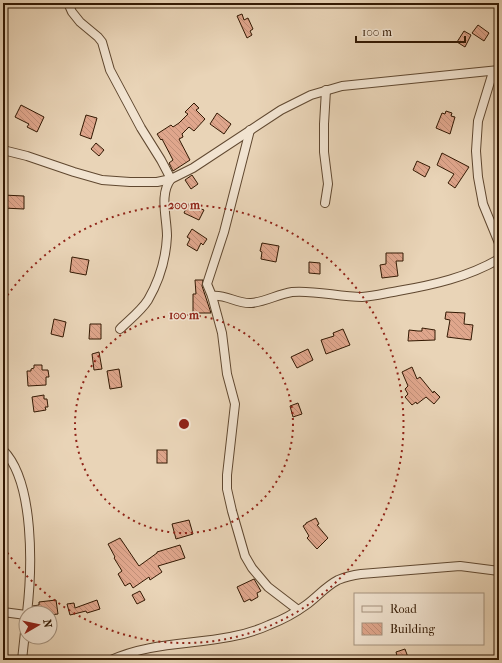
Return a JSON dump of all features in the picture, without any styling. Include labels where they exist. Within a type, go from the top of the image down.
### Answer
[{"type":"street","points":[[68,3],[72,12],[80,22],[102,42],[110,70],[141,128],[171,179]]},
{"type":"street","points":[[3,150],[27,156],[102,180],[157,182],[171,179],[193,168],[281,110],[311,95],[326,90],[342,86],[496,71],[478,121],[476,151],[478,177],[483,204],[499,243]]},
{"type":"street","points":[[325,203],[328,184],[324,152],[326,90]]},
{"type":"street","points":[[250,130],[224,232],[207,284],[212,296],[222,333],[227,374],[234,404],[227,488],[245,556],[252,568],[268,587],[298,610]]},
{"type":"street","points":[[120,329],[147,301],[161,272],[165,256],[167,237],[165,210],[166,188],[171,179]]},
{"type":"street","points":[[212,296],[221,296],[240,302],[250,303],[293,292],[362,296],[382,294],[424,287],[452,279],[479,269],[499,259]]},
{"type":"street","points":[[3,450],[11,458],[18,472],[25,504],[31,561],[28,605]]},
{"type":"street","points":[[111,660],[140,649],[248,633],[268,626],[298,610],[337,580],[361,574],[460,566],[499,571]]},
{"type":"street","points":[[3,612],[18,613]]},
{"type":"street","points":[[22,660],[24,645]]},
{"type":"building","points":[[242,14],[244,20],[248,18],[253,29],[250,31],[252,35],[247,38],[237,16]]},
{"type":"building","points":[[478,25],[489,33],[484,41],[472,33]]},
{"type":"building","points":[[464,31],[471,35],[465,47],[457,42]]},
{"type":"building","points":[[194,103],[199,108],[196,110],[205,119],[194,131],[189,127],[182,134],[183,137],[179,139],[190,160],[173,171],[169,163],[173,160],[162,139],[161,140],[157,134],[171,125],[173,127],[179,123],[188,114],[185,112]]},
{"type":"building","points":[[21,105],[44,117],[37,132],[27,127],[29,124],[15,117]]},
{"type":"building","points":[[446,111],[452,113],[451,116],[455,117],[450,134],[436,128],[442,113],[445,114]]},
{"type":"building","points":[[217,113],[231,124],[224,134],[210,124]]},
{"type":"building","points":[[86,115],[97,118],[91,139],[80,135]]},
{"type":"building","points":[[96,143],[104,150],[99,156],[91,149]]},
{"type":"building","points":[[442,153],[469,167],[455,188],[448,183],[454,174],[437,165]]},
{"type":"building","points":[[417,161],[430,167],[425,177],[413,170]]},
{"type":"building","points":[[192,175],[198,184],[191,189],[185,180]]},
{"type":"building","points":[[3,195],[24,196],[24,209],[3,208]]},
{"type":"building","points":[[188,204],[204,210],[199,220],[184,213]]},
{"type":"building","points":[[192,229],[207,239],[203,245],[201,243],[197,251],[187,245],[190,239],[187,237]]},
{"type":"building","points":[[262,243],[279,246],[276,262],[261,259],[262,252],[260,251]]},
{"type":"building","points":[[386,253],[403,253],[403,261],[396,261],[398,276],[382,278],[380,265],[386,264]]},
{"type":"building","points":[[72,257],[89,260],[86,275],[70,272]]},
{"type":"building","points":[[309,262],[320,263],[320,274],[309,273]]},
{"type":"building","points":[[195,280],[203,280],[202,286],[211,313],[193,313],[193,294],[196,294]]},
{"type":"building","points":[[446,312],[465,313],[464,324],[473,325],[471,340],[447,337],[450,320],[445,319]]},
{"type":"building","points":[[54,319],[66,322],[63,337],[51,334]]},
{"type":"building","points":[[90,324],[101,324],[101,339],[89,339]]},
{"type":"building","points":[[422,328],[435,330],[435,340],[408,341],[409,330],[422,331]]},
{"type":"building","points":[[343,329],[350,345],[326,354],[321,340],[334,336],[333,333]]},
{"type":"building","points":[[308,349],[313,360],[297,368],[291,357]]},
{"type":"building","points":[[99,352],[102,369],[94,370],[92,354]]},
{"type":"building","points":[[34,365],[42,365],[42,370],[48,370],[49,377],[46,377],[46,385],[28,386],[27,371],[31,371],[31,369],[34,368]]},
{"type":"building","points":[[412,367],[417,379],[420,377],[433,393],[434,391],[440,397],[434,404],[426,397],[417,404],[416,402],[412,405],[405,397],[408,394],[405,389],[408,386],[402,372]]},
{"type":"building","points":[[119,369],[122,387],[110,389],[107,371]]},
{"type":"building","points":[[44,395],[44,399],[47,399],[48,407],[45,407],[46,410],[34,412],[32,397]]},
{"type":"building","points":[[298,403],[302,414],[293,417],[290,406]]},
{"type":"building","points":[[157,450],[167,450],[167,463],[157,463]]},
{"type":"building","points":[[316,518],[319,524],[317,525],[328,538],[317,549],[307,538],[309,536],[303,526]]},
{"type":"building","points":[[189,520],[193,534],[176,539],[172,524]]},
{"type":"building","points":[[120,538],[139,566],[157,552],[180,545],[185,558],[158,566],[162,572],[150,580],[149,577],[133,588],[130,583],[125,586],[118,574],[122,571],[108,544]]},
{"type":"building","points":[[254,579],[261,591],[257,593],[258,597],[251,601],[250,599],[244,602],[237,587]]},
{"type":"building","points":[[140,591],[145,600],[137,604],[132,595]]},
{"type":"building","points":[[56,600],[57,605],[39,605],[39,602]]},
{"type":"building","points":[[97,600],[100,609],[87,613],[86,611],[70,615],[67,604],[74,603],[75,608]]},
{"type":"building","points":[[405,649],[409,660],[398,660],[396,652]]}]
